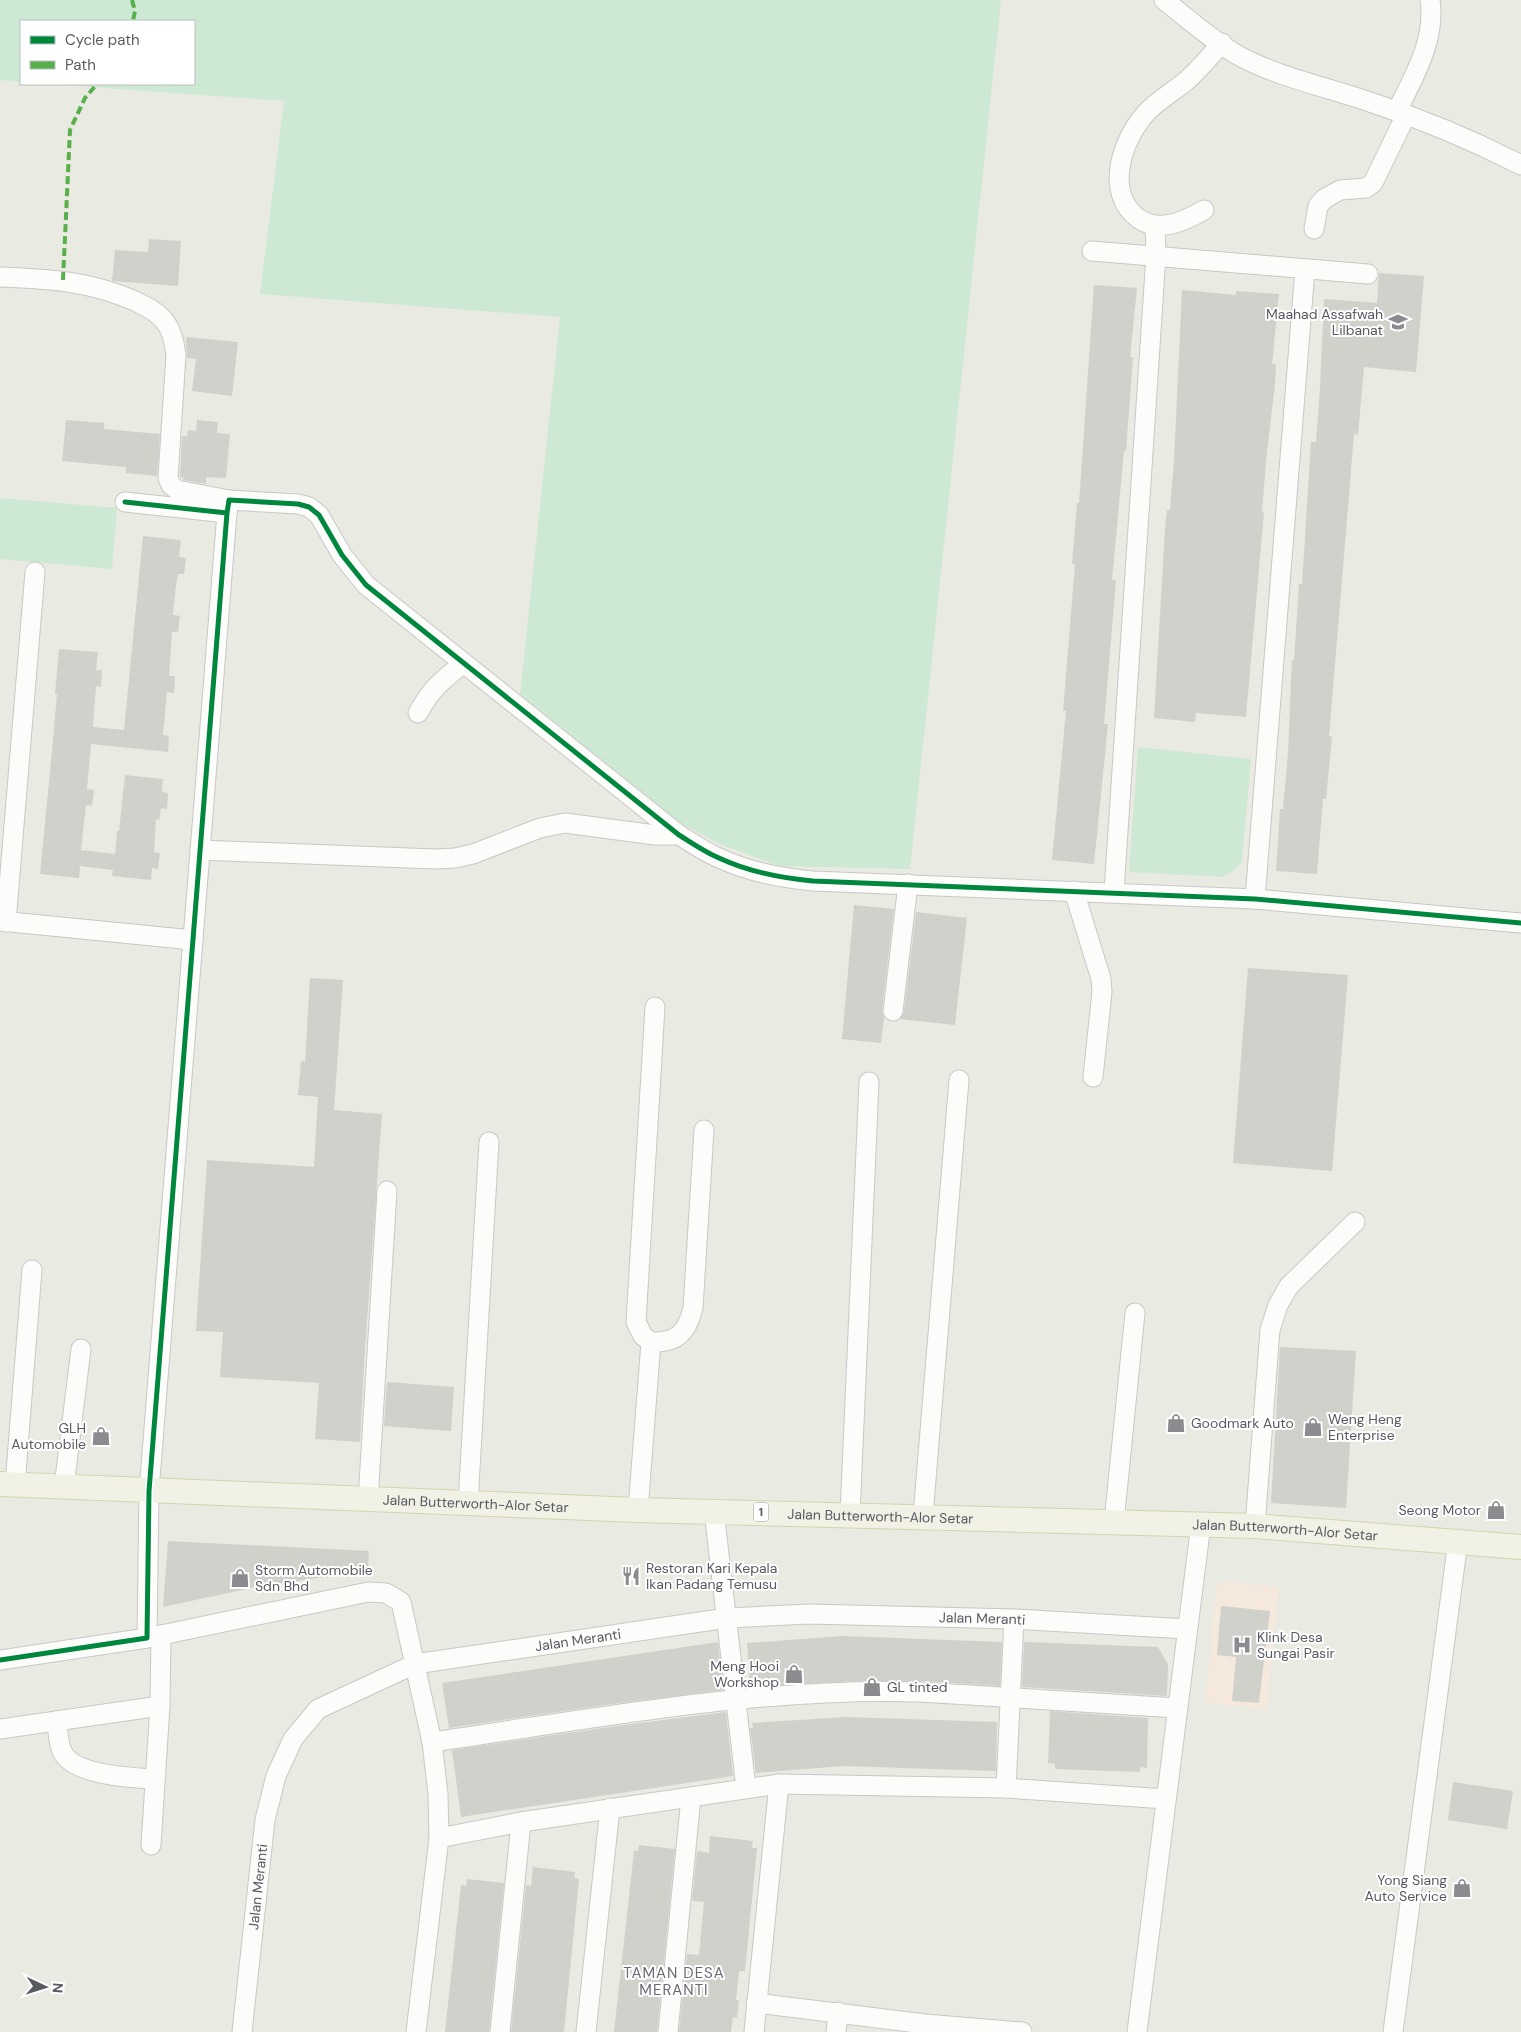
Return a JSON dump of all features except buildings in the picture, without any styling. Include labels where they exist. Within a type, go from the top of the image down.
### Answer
[{"type":"main road","name":"Jalan Butterworth-Alor Setar","points":[[8,1484],[638,1510],[1255,1526],[1521,1547]]},
{"type":"street","points":[[1164,0],[1240,56],[1281,73],[1402,113],[1480,144],[1521,165]]},
{"type":"street","points":[[1314,229],[1318,206],[1324,199],[1340,190],[1366,188],[1373,183],[1422,59],[1432,18],[1430,0]]},
{"type":"street","points":[[1204,210],[1186,220],[1172,224],[1156,225],[1144,222],[1130,212],[1122,196],[1118,181],[1125,146],[1144,115],[1159,100],[1186,82],[1222,43]]},
{"type":"street","points":[[1114,892],[1156,255],[1156,225]]},
{"type":"street","points":[[1092,252],[1156,255],[1368,274]]},
{"type":"street","points":[[1255,899],[1304,269]]},
{"type":"street","points":[[0,277],[63,280],[110,291],[152,309],[165,322],[173,337],[176,355],[168,478],[171,485],[177,490],[228,506]]},
{"type":"street","points":[[125,502],[228,506],[298,504],[309,507],[319,515],[342,555],[366,585],[679,835],[718,858],[781,878],[1255,899],[1521,923]]},
{"type":"street","points":[[151,1845],[160,1706],[154,1637],[149,1491],[228,506]]},
{"type":"street","points":[[36,572],[3,921],[193,940]]},
{"type":"street","points":[[418,713],[428,694],[464,663]]},
{"type":"street","points":[[200,850],[435,859],[455,858],[473,854],[540,828],[565,822],[655,835],[679,835]]},
{"type":"street","points":[[893,1011],[908,884]]},
{"type":"street","points":[[1074,891],[1102,986],[1093,1077]]},
{"type":"street","points":[[655,1007],[636,1322],[643,1336],[651,1342],[664,1343],[677,1338],[689,1325],[693,1308],[704,1130]]},
{"type":"street","points":[[923,1516],[959,1080]]},
{"type":"street","points":[[850,1515],[869,1082]]},
{"type":"street","points":[[468,1504],[489,1142]]},
{"type":"street","points":[[368,1500],[387,1191]]},
{"type":"street","points":[[1255,1526],[1270,1330],[1278,1305],[1288,1286],[1355,1222]]},
{"type":"street","points":[[8,1484],[32,1270]]},
{"type":"street","points":[[1114,1522],[1134,1312]]},
{"type":"street","points":[[638,1510],[651,1342]]},
{"type":"street","points":[[64,1487],[80,1349]]},
{"type":"street","points":[[714,1511],[746,1788]]},
{"type":"street","points":[[1137,2032],[1201,1524]]},
{"type":"street","points":[[1393,2032],[1458,1541]]},
{"type":"street","points":[[0,1660],[154,1637],[368,1592],[386,1593],[401,1602],[432,1742],[438,1794],[439,1838],[416,2032]]},
{"type":"street","name":"Jalan Meranti","points":[[242,2032],[265,1820],[276,1776],[293,1739],[318,1709],[415,1664],[727,1618],[809,1614],[1014,1619],[1187,1629]]},
{"type":"street","points":[[1006,1788],[1014,1619]]},
{"type":"street","points":[[432,1742],[736,1698],[880,1691],[1177,1708]]},
{"type":"street","points":[[0,1729],[160,1706]]},
{"type":"street","points":[[57,1721],[62,1752],[70,1762],[82,1768],[105,1773],[155,1779]]},
{"type":"street","points":[[439,1838],[521,1822],[779,1784],[1006,1788],[1166,1799]]},
{"type":"street","points":[[754,2032],[779,1784]]},
{"type":"street","points":[[668,2032],[691,1797]]},
{"type":"street","points":[[586,2032],[610,1808]]},
{"type":"street","points":[[500,2032],[521,1822]]},
{"type":"street","points":[[756,2002],[838,2012],[924,2028],[1022,2032]]},
{"type":"street","points":[[836,2032],[838,2012]]},
{"type":"shaded area","name":"Klink Desa Sungai Pasir","points":[[1230,1582],[1279,1587],[1267,1710],[1205,1703],[1217,1584]]},
{"type":"green space","points":[[0,0],[1001,0],[910,869],[780,866],[722,845],[682,824],[520,695],[560,317],[260,294],[284,101],[64,85],[195,85],[195,20],[20,20],[20,82],[0,80]]},
{"type":"green space","points":[[0,498],[117,508],[112,569],[0,559]]},
{"type":"green space","points":[[1138,747],[1251,759],[1242,861],[1235,870],[1223,877],[1129,872]]},
{"type":"marked path","points":[[132,0],[135,11],[133,20]]},
{"type":"marked path","points":[[63,280],[70,130],[85,98],[96,85]]},
{"type":"cycle path","points":[[125,502],[227,513],[229,500],[298,504],[309,507],[319,515],[342,555],[366,585],[679,835],[714,856],[753,871],[813,881],[1255,899],[1521,923]]},
{"type":"cycle path","points":[[0,1660],[147,1638],[149,1491],[227,513]]},
{"type":"place","name":"Maahad Assafwah Lilbanat","points":[[1398,322]]},
{"type":"place","name":"Goodmark Auto","points":[[1176,1423]]},
{"type":"place","name":"Weng Heng Enterprise","points":[[1313,1427]]},
{"type":"place","name":"GLH Automobile","points":[[101,1436]]},
{"type":"place","name":"Seong Motor","points":[[1496,1510]]},
{"type":"place","name":"Restoran Kari Kepala Ikan Padang Temusu","points":[[631,1576]]},
{"type":"place","name":"Storm Automobile Sdn Bhd","points":[[240,1578]]},
{"type":"place","name":"Klink Desa Sungai Pasir","points":[[1242,1645]]},
{"type":"place","name":"Meng Hooi Workshop","points":[[794,1674]]},
{"type":"place","name":"GL tinted","points":[[872,1687]]},
{"type":"place","name":"Yong Siang Auto Service","points":[[1462,1888]]},
{"type":"district","name":"TAMAN DESA MERANTI","points":[[674,1982]]}]
